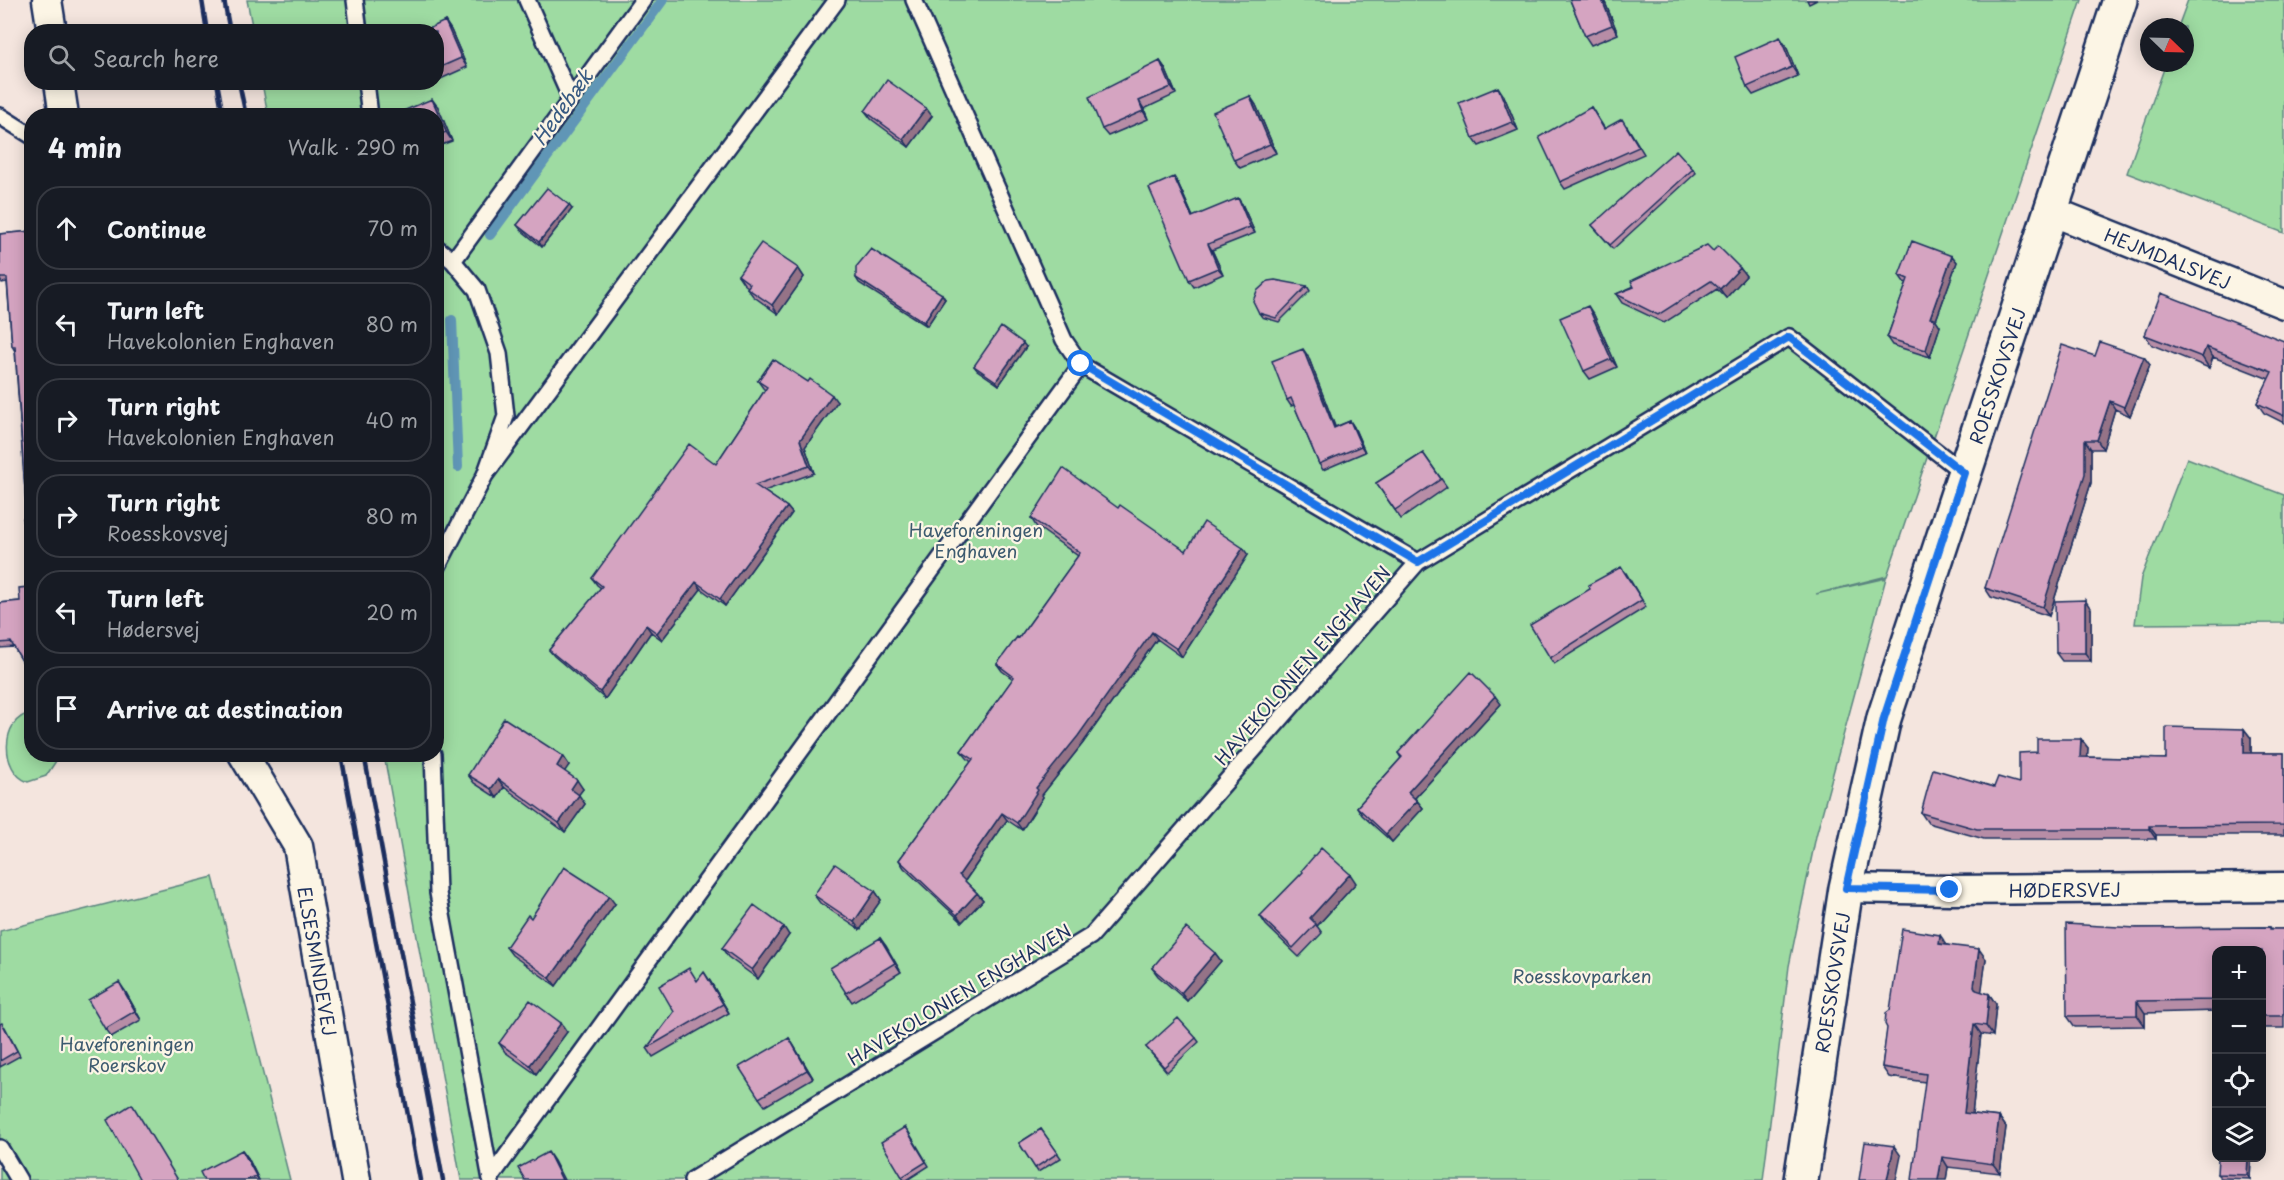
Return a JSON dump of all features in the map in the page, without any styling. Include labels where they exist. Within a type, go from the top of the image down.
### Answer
[{"type":"street","points":[[47,0],[51,24]]},
{"type":"street","name":"ROESSKOVSVEJ","points":[[1801,1180],[1846,888],[1884,718],[2121,0]]},
{"type":"street","points":[[60,90],[63,108]]},
{"type":"street","name":"HEJMDALSVEJ","points":[[2051,211],[2284,304]]},
{"type":"street","name":"ELSESMINDEVEJ","points":[[248,762],[298,846],[356,1180]]},
{"type":"street","name":"HØDERSVEJ","points":[[1846,888],[1950,890],[2284,887]]},
{"type":"lane","points":[[355,0],[358,24]]},
{"type":"lane","points":[[527,0],[570,97]]},
{"type":"lane","points":[[453,261],[570,97],[643,0]]},
{"type":"lane","points":[[484,475],[837,0]]},
{"type":"lane","points":[[914,0],[1064,340],[1081,364],[1418,562]]},
{"type":"lane","points":[[367,90],[369,108]]},
{"type":"lane","points":[[0,116],[24,131]]},
{"type":"lane","points":[[444,254],[477,290],[499,352],[506,416],[484,475],[444,554]]},
{"type":"lane","name":"HAVEKOLONIEN ENGHAVEN","points":[[692,1180],[1091,936],[1418,562],[1789,337],[1964,473]]},
{"type":"lane","points":[[491,1178],[1081,364]]},
{"type":"lane","points":[[434,762],[438,893],[491,1178]]},
{"type":"lane","points":[[0,1148],[19,1180]]},
{"type":"green space","name":"Haveforeningen Enghaven","points":[[247,0],[2082,0],[1887,576],[1816,594],[1886,578],[1816,836],[1789,966],[1763,1180],[461,1180],[385,762],[444,762],[444,108],[267,108],[263,90],[444,90],[444,24],[252,24]]},
{"type":"green space","points":[[2188,0],[2284,0],[2284,233],[2127,173],[2163,72],[2194,72],[2194,18],[2181,18]]},
{"type":"green space","points":[[2187,458],[2284,495],[2284,623],[2135,624],[2141,578]]},
{"type":"green space","points":[[24,716],[24,762],[55,762],[46,776],[28,782],[12,768],[8,757],[9,734]]},
{"type":"green space","name":"Haveforeningen Roerskov","points":[[213,877],[290,1180],[0,1180],[0,931]]},
{"type":"building","points":[[1570,0],[1602,0],[1612,25],[1585,36]]},
{"type":"building","points":[[445,21],[461,58],[444,65],[444,24],[439,24]]},
{"type":"building","points":[[1780,37],[1792,67],[1747,87],[1735,57]]},
{"type":"building","points":[[1160,61],[1171,87],[1139,101],[1143,111],[1102,129],[1089,97]]},
{"type":"building","points":[[887,80],[926,108],[903,139],[865,111]]},
{"type":"building","points":[[1498,87],[1512,122],[1473,138],[1459,103]]},
{"type":"building","points":[[1250,96],[1270,144],[1234,160],[1213,112]]},
{"type":"building","points":[[432,99],[436,108],[410,108]]},
{"type":"building","points":[[1591,107],[1604,129],[1622,119],[1639,147],[1560,182],[1539,137]]},
{"type":"building","points":[[1676,150],[1693,169],[1610,245],[1592,225]]},
{"type":"building","points":[[1174,177],[1192,217],[1238,198],[1250,227],[1208,244],[1218,268],[1189,280],[1149,188]]},
{"type":"building","points":[[547,188],[569,205],[539,242],[517,225]]},
{"type":"building","points":[[24,232],[24,475],[15,346],[12,346],[7,278],[0,278],[0,234]]},
{"type":"building","points":[[1912,241],[1952,256],[1930,318],[1935,319],[1926,350],[1887,338],[1908,279],[1899,275]]},
{"type":"building","points":[[761,243],[798,268],[772,305],[747,288],[750,284],[738,275]]},
{"type":"building","points":[[1707,245],[1713,251],[1718,246],[1740,268],[1720,289],[1711,281],[1658,315],[1616,294],[1634,287],[1631,281]]},
{"type":"building","points":[[871,249],[942,294],[924,322],[856,278],[856,267]]},
{"type":"building","points":[[1275,280],[1307,286],[1276,318],[1259,313],[1253,301],[1257,291],[1268,281]]},
{"type":"building","points":[[2161,293],[2284,341],[2284,416],[2257,403],[2272,372],[2206,347],[2202,357],[2145,335]]},
{"type":"building","points":[[1588,306],[1611,359],[1584,371],[1560,318]]},
{"type":"building","points":[[1001,327],[1023,343],[996,381],[974,366]]},
{"type":"building","points":[[2100,342],[2144,357],[2124,407],[2110,401],[2097,440],[2085,440],[2085,474],[2043,607],[1985,588],[2062,345],[2095,356]]},
{"type":"building","points":[[1303,349],[1334,428],[1350,421],[1361,446],[1319,464],[1291,398],[1287,400],[1272,361]]},
{"type":"building","points":[[773,359],[808,382],[810,379],[832,395],[800,440],[809,466],[755,485],[787,507],[720,599],[696,582],[657,633],[646,625],[600,692],[549,650],[602,586],[592,578],[689,444],[716,464],[767,387],[758,381]]},
{"type":"building","points":[[1423,453],[1441,479],[1395,510],[1376,483]]},
{"type":"building","points":[[1063,468],[1118,508],[1120,505],[1186,551],[1204,522],[1243,548],[1177,649],[1152,632],[1078,736],[1036,788],[1038,790],[1017,823],[1002,813],[959,875],[977,893],[957,915],[899,860],[973,759],[961,751],[1014,677],[997,664],[1017,637],[1019,638],[1080,553],[1031,518]]},
{"type":"building","points":[[1621,567],[1642,600],[1550,658],[1530,625],[1590,589],[1588,585]]},
{"type":"building","points":[[24,587],[24,664],[11,642],[0,643],[0,603],[20,601],[19,588]]},
{"type":"building","points":[[2085,600],[2085,653],[2056,653],[2055,601]]},
{"type":"building","points":[[1471,672],[1495,696],[1408,792],[1417,801],[1386,834],[1357,807],[1402,757],[1398,753]]},
{"type":"building","points":[[504,718],[563,756],[557,766],[577,780],[571,789],[579,795],[559,823],[498,779],[491,789],[468,775]]},
{"type":"building","points":[[2166,727],[2244,729],[2244,753],[2284,753],[2284,825],[2149,826],[2149,829],[1977,829],[1921,813],[1933,769],[1994,787],[1998,777],[2019,783],[2019,753],[2037,752],[2037,739],[2081,739],[2080,757],[2166,759]]},
{"type":"building","points":[[1321,848],[1350,874],[1310,918],[1316,924],[1293,948],[1260,916],[1303,872],[1302,870]]},
{"type":"building","points":[[835,864],[875,891],[854,922],[814,895]]},
{"type":"building","points":[[564,867],[609,896],[550,978],[506,947],[528,915],[531,918]]},
{"type":"building","points":[[754,905],[784,927],[752,970],[722,948]]},
{"type":"building","points":[[2066,924],[2136,928],[2270,927],[2270,929],[2284,929],[2284,1016],[2266,1016],[2266,946],[2212,946],[2212,1000],[2137,1001],[2137,1015],[2067,1016]]},
{"type":"building","points":[[1186,928],[1215,953],[1181,993],[1152,968]]},
{"type":"building","points":[[1902,929],[1940,935],[1939,944],[1979,949],[1974,986],[1976,990],[1989,994],[1986,1026],[1974,1024],[1964,1113],[1999,1117],[1993,1164],[1942,1157],[1938,1180],[1912,1180],[1926,1074],[1882,1067],[1887,1028],[1886,1013],[1890,1010]]},
{"type":"building","points":[[880,938],[895,963],[846,993],[830,968]]},
{"type":"building","points":[[689,968],[697,981],[704,972],[723,1004],[647,1048],[674,1012],[659,986]]},
{"type":"building","points":[[119,982],[135,1011],[105,1029],[88,1000]]},
{"type":"building","points":[[530,1000],[561,1023],[530,1065],[499,1043]]},
{"type":"building","points":[[1178,1018],[1196,1038],[1164,1067],[1146,1047]]},
{"type":"building","points":[[2,1023],[17,1051],[0,1061],[0,1024]]},
{"type":"building","points":[[789,1038],[807,1070],[759,1098],[739,1067]]},
{"type":"building","points":[[132,1104],[178,1180],[140,1180],[107,1120]]},
{"type":"building","points":[[905,1127],[926,1162],[902,1177],[881,1142]]},
{"type":"building","points":[[1041,1129],[1058,1153],[1035,1168],[1019,1143]]},
{"type":"building","points":[[1865,1142],[1894,1146],[1887,1180],[1859,1180]]},
{"type":"building","points":[[242,1150],[256,1176],[247,1180],[204,1180],[200,1172]]},
{"type":"building","points":[[548,1152],[562,1180],[525,1180],[518,1168]]},
{"type":"building","points":[[2218,1162],[2248,1162],[2247,1175],[2217,1174]]},
{"type":"waterway","name":"Hedebæk","points":[[490,235],[663,0]]},
{"type":"waterway","name":"Hedebæk","points":[[452,320],[458,467]]},
{"type":"railway","points":[[202,0],[206,24]]},
{"type":"railway","points":[[224,0],[228,24]]},
{"type":"railway","points":[[218,90],[222,108]]},
{"type":"railway","points":[[241,90],[244,108]]},
{"type":"railway","points":[[342,762],[420,1180]]},
{"type":"railway","points":[[365,762],[443,1180]]},
{"type":"route","points":[[1081,364],[1418,562],[1789,337],[1964,473],[1884,718],[1846,888],[1950,890]]},
{"type":"park label","name":"Roesskovparken","points":[[1582,975]]}]
